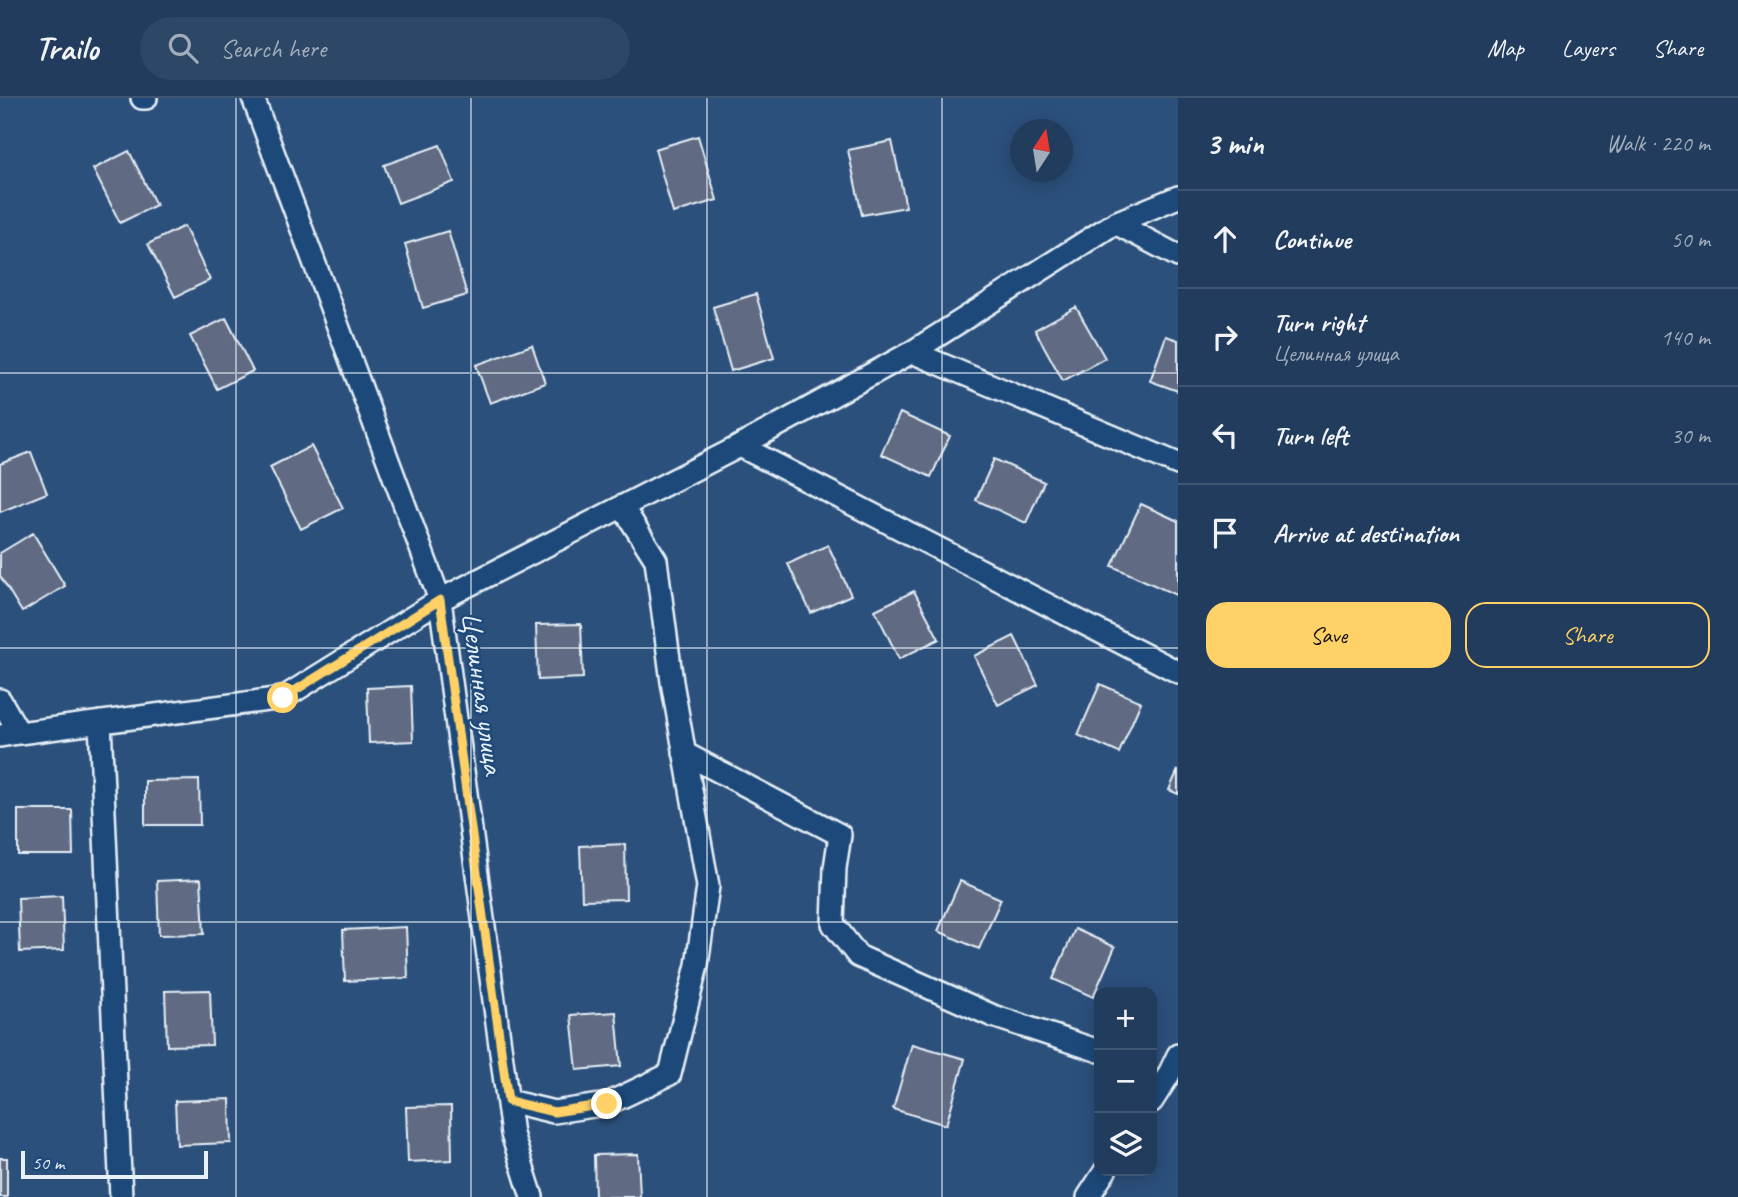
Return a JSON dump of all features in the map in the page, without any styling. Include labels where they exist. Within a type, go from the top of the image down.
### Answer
[{"type":"street","name":"Целинная улица","points":[[253,98],[440,600],[512,1134],[532,1197]]},
{"type":"street","points":[[0,700],[9,734],[283,698],[440,600],[740,446],[912,352],[1115,223],[1178,197]]},
{"type":"street","points":[[1115,223],[1178,256]]},
{"type":"street","points":[[912,352],[1178,464]]},
{"type":"street","points":[[740,446],[1178,672]]},
{"type":"street","points":[[508,1101],[554,1112],[607,1104],[670,1074],[697,965],[708,886],[672,682],[656,560],[622,506]]},
{"type":"street","points":[[100,722],[121,1197]]},
{"type":"street","points":[[684,753],[840,835],[835,868],[833,924],[858,956],[993,1016],[1096,1050]]},
{"type":"street","points":[[1157,1093],[1178,1055]]},
{"type":"street","points":[[1088,1197],[1102,1176]]},
{"type":"building","points":[[698,136],[717,200],[673,213],[655,149]]},
{"type":"building","points":[[892,141],[906,207],[862,215],[848,150]]},
{"type":"building","points":[[440,145],[454,182],[398,203],[384,165]]},
{"type":"building","points":[[129,151],[156,205],[120,223],[93,169]]},
{"type":"building","points":[[184,226],[210,280],[175,297],[148,244]]},
{"type":"building","points":[[448,231],[467,295],[423,308],[405,244]]},
{"type":"building","points":[[756,294],[774,358],[731,371],[713,307]]},
{"type":"building","points":[[1076,307],[1105,358],[1063,381],[1035,330]]},
{"type":"building","points":[[226,318],[253,371],[217,389],[190,336]]},
{"type":"building","points":[[1166,336],[1178,340],[1178,391],[1150,381]]},
{"type":"building","points":[[532,345],[545,383],[490,403],[476,365]]},
{"type":"building","points":[[900,413],[950,436],[931,477],[881,454]]},
{"type":"building","points":[[311,446],[343,508],[301,529],[270,467]]},
{"type":"building","points":[[31,452],[47,493],[0,512],[0,464]]},
{"type":"building","points":[[994,459],[1044,482],[1026,523],[976,500]]},
{"type":"building","points":[[1141,504],[1178,521],[1178,596],[1112,566]]},
{"type":"building","points":[[33,533],[65,586],[22,612],[0,576],[0,553]]},
{"type":"building","points":[[828,545],[851,595],[811,613],[788,564]]},
{"type":"building","points":[[914,591],[939,639],[899,659],[875,610]]},
{"type":"building","points":[[581,624],[583,678],[538,680],[536,625]]},
{"type":"building","points":[[1014,636],[1038,685],[998,705],[974,656]]},
{"type":"building","points":[[1100,684],[1141,702],[1119,753],[1078,735]]},
{"type":"building","points":[[411,686],[413,741],[369,743],[367,688]]},
{"type":"building","points":[[1178,770],[1178,794],[1169,790]]},
{"type":"building","points":[[199,780],[200,825],[145,825],[145,781]]},
{"type":"building","points":[[18,810],[72,810],[73,855],[18,855]]},
{"type":"building","points":[[625,844],[626,899],[582,900],[580,846]]},
{"type":"building","points":[[201,879],[204,934],[159,935],[157,881]]},
{"type":"building","points":[[960,881],[1001,899],[979,949],[938,931]]},
{"type":"building","points":[[62,896],[64,950],[20,952],[18,898]]},
{"type":"building","points":[[406,927],[408,978],[345,981],[343,930]]},
{"type":"building","points":[[1075,929],[1115,947],[1097,987],[1094,987],[1093,997],[1053,979]]},
{"type":"building","points":[[210,990],[212,1045],[167,1046],[165,991]]},
{"type":"building","points":[[616,1012],[621,1066],[577,1070],[571,1015]]},
{"type":"building","points":[[912,1044],[965,1059],[946,1125],[893,1109]]},
{"type":"building","points":[[230,1099],[231,1143],[177,1145],[175,1101]]},
{"type":"building","points":[[451,1106],[452,1160],[408,1162],[406,1107]]},
{"type":"building","points":[[638,1154],[640,1197],[595,1197],[594,1155]]},
{"type":"building","points":[[0,1158],[7,1158],[7,1197],[0,1197]]},
{"type":"route","points":[[283,698],[440,600],[508,1101],[554,1112],[607,1104]]}]
